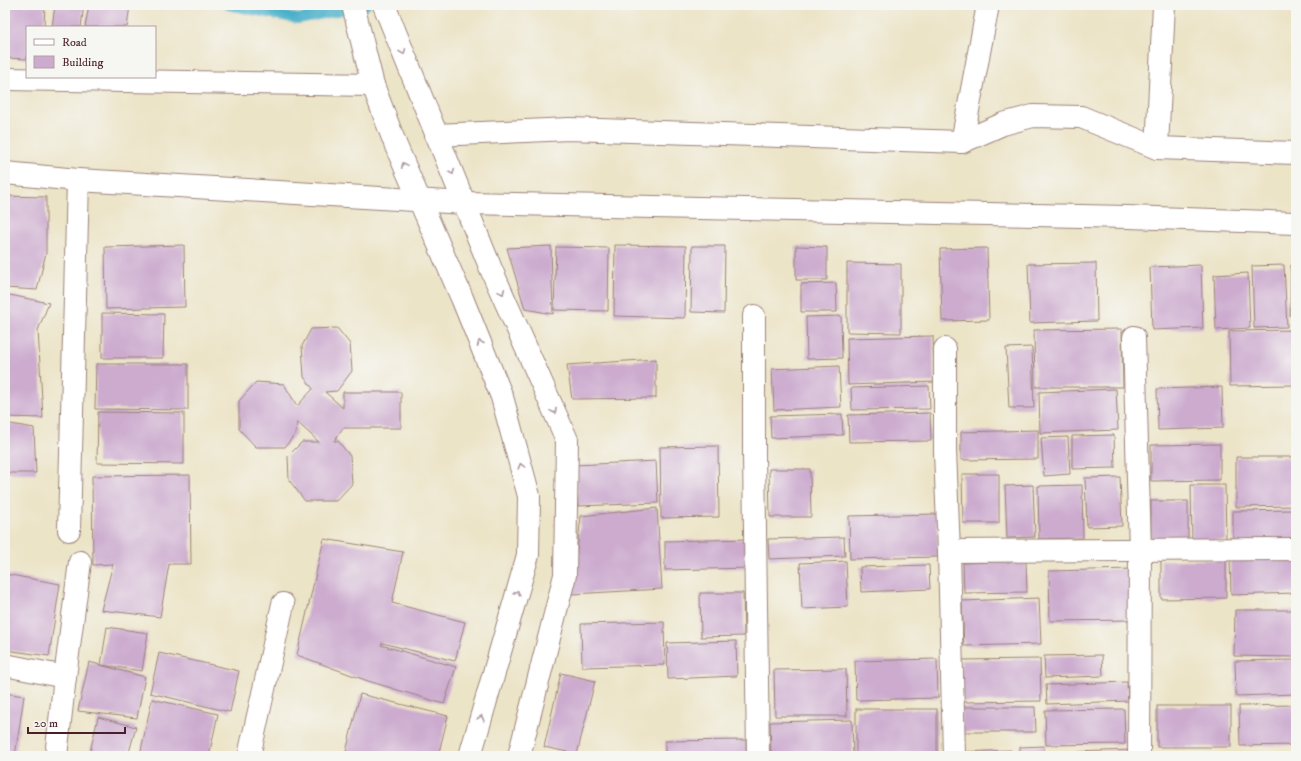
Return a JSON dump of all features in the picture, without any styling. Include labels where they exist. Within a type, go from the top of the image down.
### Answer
[{"type":"street","points":[[962,142],[988,5]]},
{"type":"street","points":[[1157,148],[1164,5]]},
{"type":"street","points":[[386,10],[491,269],[567,440],[565,575],[519,756]]},
{"type":"street","points":[[356,15],[373,85],[396,146],[462,298],[502,397],[529,496],[528,555],[470,756]]},
{"type":"street","points":[[5,79],[373,85]]},
{"type":"street","points":[[436,135],[569,129],[962,142],[1003,124],[1033,116],[1081,117],[1157,148],[1296,153]]},
{"type":"street","points":[[5,173],[78,180],[464,203],[1128,217],[1296,223]]},
{"type":"street","points":[[69,530],[78,180]]},
{"type":"street","points":[[754,316],[754,454],[758,756]]},
{"type":"street","points":[[1134,337],[1140,550],[1139,756]]},
{"type":"street","points":[[946,349],[945,451],[954,756]]},
{"type":"street","points":[[949,551],[1296,549]]},
{"type":"street","points":[[56,756],[80,562]]},
{"type":"street","points":[[249,756],[283,604]]},
{"type":"street","points":[[5,665],[65,677]]},
{"type":"building","points":[[5,5],[45,5],[44,26],[26,26],[26,59],[5,58]]},
{"type":"building","points":[[55,5],[84,5],[81,26],[52,26]]},
{"type":"building","points":[[89,5],[130,5],[127,26],[85,26]]},
{"type":"building","points":[[5,196],[46,197],[46,253],[37,290],[5,288]]},
{"type":"building","points":[[184,245],[185,307],[106,309],[105,247]]},
{"type":"building","points":[[615,245],[686,246],[685,318],[614,316]]},
{"type":"building","points":[[551,246],[553,314],[525,309],[507,248]]},
{"type":"building","points":[[692,246],[725,246],[724,313],[691,312]]},
{"type":"building","points":[[796,246],[827,247],[827,280],[796,280]]},
{"type":"building","points":[[556,247],[609,248],[608,311],[554,310]]},
{"type":"building","points":[[987,248],[989,320],[942,321],[940,249]]},
{"type":"building","points":[[847,263],[901,264],[901,333],[847,332]]},
{"type":"building","points":[[1096,263],[1097,321],[1030,323],[1028,264]]},
{"type":"building","points":[[1201,265],[1203,328],[1152,330],[1150,267]]},
{"type":"building","points":[[1284,265],[1287,327],[1254,328],[1252,266]]},
{"type":"building","points":[[1291,265],[1296,266],[1296,316],[1290,316]]},
{"type":"building","points":[[1248,273],[1250,328],[1216,330],[1214,275]]},
{"type":"building","points":[[836,283],[837,312],[801,312],[801,284]]},
{"type":"building","points":[[5,294],[49,303],[38,330],[43,418],[5,417]]},
{"type":"building","points":[[102,313],[164,314],[163,358],[102,358]]},
{"type":"building","points":[[841,316],[842,358],[807,359],[806,317]]},
{"type":"building","points":[[337,328],[350,344],[352,371],[337,391],[325,392],[343,408],[343,392],[401,392],[401,428],[343,428],[334,441],[338,441],[350,456],[352,484],[336,501],[305,501],[289,480],[288,456],[302,442],[319,442],[297,422],[296,433],[285,447],[256,447],[239,429],[239,401],[256,382],[284,384],[297,406],[313,389],[304,377],[302,346],[311,329]]},
{"type":"building","points":[[1122,329],[1123,387],[1035,387],[1034,330]]},
{"type":"building","points":[[1296,330],[1296,385],[1230,386],[1229,331]]},
{"type":"building","points":[[933,336],[934,382],[848,385],[847,338]]},
{"type":"building","points":[[1032,347],[1034,408],[1009,408],[1006,348]]},
{"type":"building","points":[[656,359],[656,398],[572,399],[567,365]]},
{"type":"building","points":[[96,364],[188,364],[188,410],[95,409]]},
{"type":"building","points":[[839,366],[841,407],[774,410],[772,369]]},
{"type":"building","points":[[929,386],[930,409],[852,410],[851,388]]},
{"type":"building","points":[[1222,387],[1223,428],[1158,430],[1157,389]]},
{"type":"building","points":[[1116,389],[1118,430],[1040,433],[1039,392]]},
{"type":"building","points":[[98,412],[184,413],[184,464],[97,463]]},
{"type":"building","points":[[930,413],[931,441],[849,442],[848,415]]},
{"type":"building","points":[[842,414],[843,435],[771,438],[770,416]]},
{"type":"building","points":[[5,423],[34,428],[36,473],[5,473]]},
{"type":"building","points":[[1038,430],[1038,459],[961,460],[961,432]]},
{"type":"building","points":[[1114,435],[1115,468],[1072,469],[1072,436]]},
{"type":"building","points":[[1068,437],[1070,474],[1044,476],[1041,438]]},
{"type":"building","points":[[1220,444],[1220,480],[1151,481],[1151,445]]},
{"type":"building","points":[[718,446],[719,517],[661,518],[660,447]]},
{"type":"building","points":[[1236,457],[1296,457],[1296,506],[1236,507]]},
{"type":"building","points":[[656,461],[658,503],[578,506],[576,465]]},
{"type":"building","points":[[769,469],[810,469],[811,517],[770,517]]},
{"type":"building","points":[[962,474],[999,474],[999,523],[963,523]]},
{"type":"building","points":[[190,475],[191,564],[169,564],[160,617],[101,610],[113,564],[93,565],[92,476]]},
{"type":"building","points":[[1120,477],[1122,526],[1087,527],[1085,478]]},
{"type":"building","points":[[1033,485],[1035,537],[1007,538],[1005,486]]},
{"type":"building","points":[[1082,485],[1083,538],[1039,539],[1038,486]]},
{"type":"building","points":[[1191,485],[1225,485],[1226,540],[1192,541]]},
{"type":"building","points":[[1151,501],[1188,501],[1188,541],[1151,541]]},
{"type":"building","points":[[657,508],[662,589],[572,594],[581,516]]},
{"type":"building","points":[[1296,510],[1296,542],[1233,543],[1233,511]]},
{"type":"building","points":[[937,514],[938,557],[850,559],[849,516]]},
{"type":"building","points":[[844,537],[845,556],[769,559],[768,539]]},
{"type":"building","points":[[324,539],[403,552],[392,603],[465,622],[455,661],[382,643],[381,645],[456,667],[444,704],[368,681],[297,655]]},
{"type":"building","points":[[749,539],[750,568],[665,570],[665,541]]},
{"type":"building","points":[[1296,557],[1296,593],[1231,595],[1230,558]]},
{"type":"building","points":[[1161,560],[1226,560],[1226,598],[1161,599]]},
{"type":"building","points":[[846,561],[848,607],[802,609],[800,563]]},
{"type":"building","points":[[1026,561],[1027,592],[964,593],[963,563]]},
{"type":"building","points":[[929,565],[930,589],[861,592],[860,567]]},
{"type":"building","points":[[1133,569],[1134,620],[1050,621],[1049,571]]},
{"type":"building","points":[[5,574],[60,584],[49,656],[5,650]]},
{"type":"building","points":[[700,593],[743,593],[744,636],[701,637]]},
{"type":"building","points":[[1039,598],[1041,644],[964,646],[962,601]]},
{"type":"building","points":[[1235,610],[1296,610],[1296,657],[1234,656]]},
{"type":"building","points":[[664,622],[665,665],[582,667],[581,624]]},
{"type":"building","points":[[107,627],[148,633],[142,671],[101,665]]},
{"type":"building","points":[[736,641],[737,676],[668,679],[667,643]]},
{"type":"building","points":[[159,653],[239,671],[230,712],[150,693]]},
{"type":"building","points":[[1102,655],[1103,676],[1045,678],[1044,656]]},
{"type":"building","points":[[937,659],[938,698],[856,700],[855,661]]},
{"type":"building","points":[[1040,659],[1041,701],[961,702],[961,660]]},
{"type":"building","points":[[1296,660],[1296,694],[1236,696],[1235,661]]},
{"type":"building","points":[[89,662],[145,677],[137,718],[78,711]]},
{"type":"building","points":[[846,669],[847,716],[775,716],[774,670]]},
{"type":"building","points":[[561,673],[595,681],[577,754],[544,747]]},
{"type":"building","points":[[1127,682],[1128,701],[1047,704],[1046,685]]},
{"type":"building","points":[[5,693],[24,696],[15,756],[5,756]]},
{"type":"building","points":[[360,694],[448,716],[438,756],[345,756]]},
{"type":"building","points":[[152,699],[218,714],[209,756],[140,755]]},
{"type":"building","points":[[1296,705],[1296,745],[1240,746],[1239,706]]},
{"type":"building","points":[[1157,706],[1231,706],[1231,747],[1157,747]]},
{"type":"building","points":[[961,707],[1035,707],[1036,732],[961,732]]},
{"type":"building","points":[[856,709],[937,709],[937,756],[856,756]]},
{"type":"building","points":[[1124,709],[1125,744],[1046,745],[1045,710]]},
{"type":"building","points":[[98,717],[136,727],[128,756],[89,756]]},
{"type":"building","points":[[852,720],[853,756],[771,756],[770,722]]},
{"type":"building","points":[[746,740],[746,756],[665,756],[665,741]]},
{"type":"building","points":[[1044,746],[1044,756],[1020,756],[1020,747]]},
{"type":"building","points":[[1011,750],[1011,756],[965,756],[965,752]]},
{"type":"building","points":[[1130,750],[1131,756],[1078,756],[1078,752]]},
{"type":"building","points":[[1048,752],[1069,752],[1069,756],[1048,756]]},
{"type":"waterway","points":[[228,5],[298,19],[366,5]]}]
